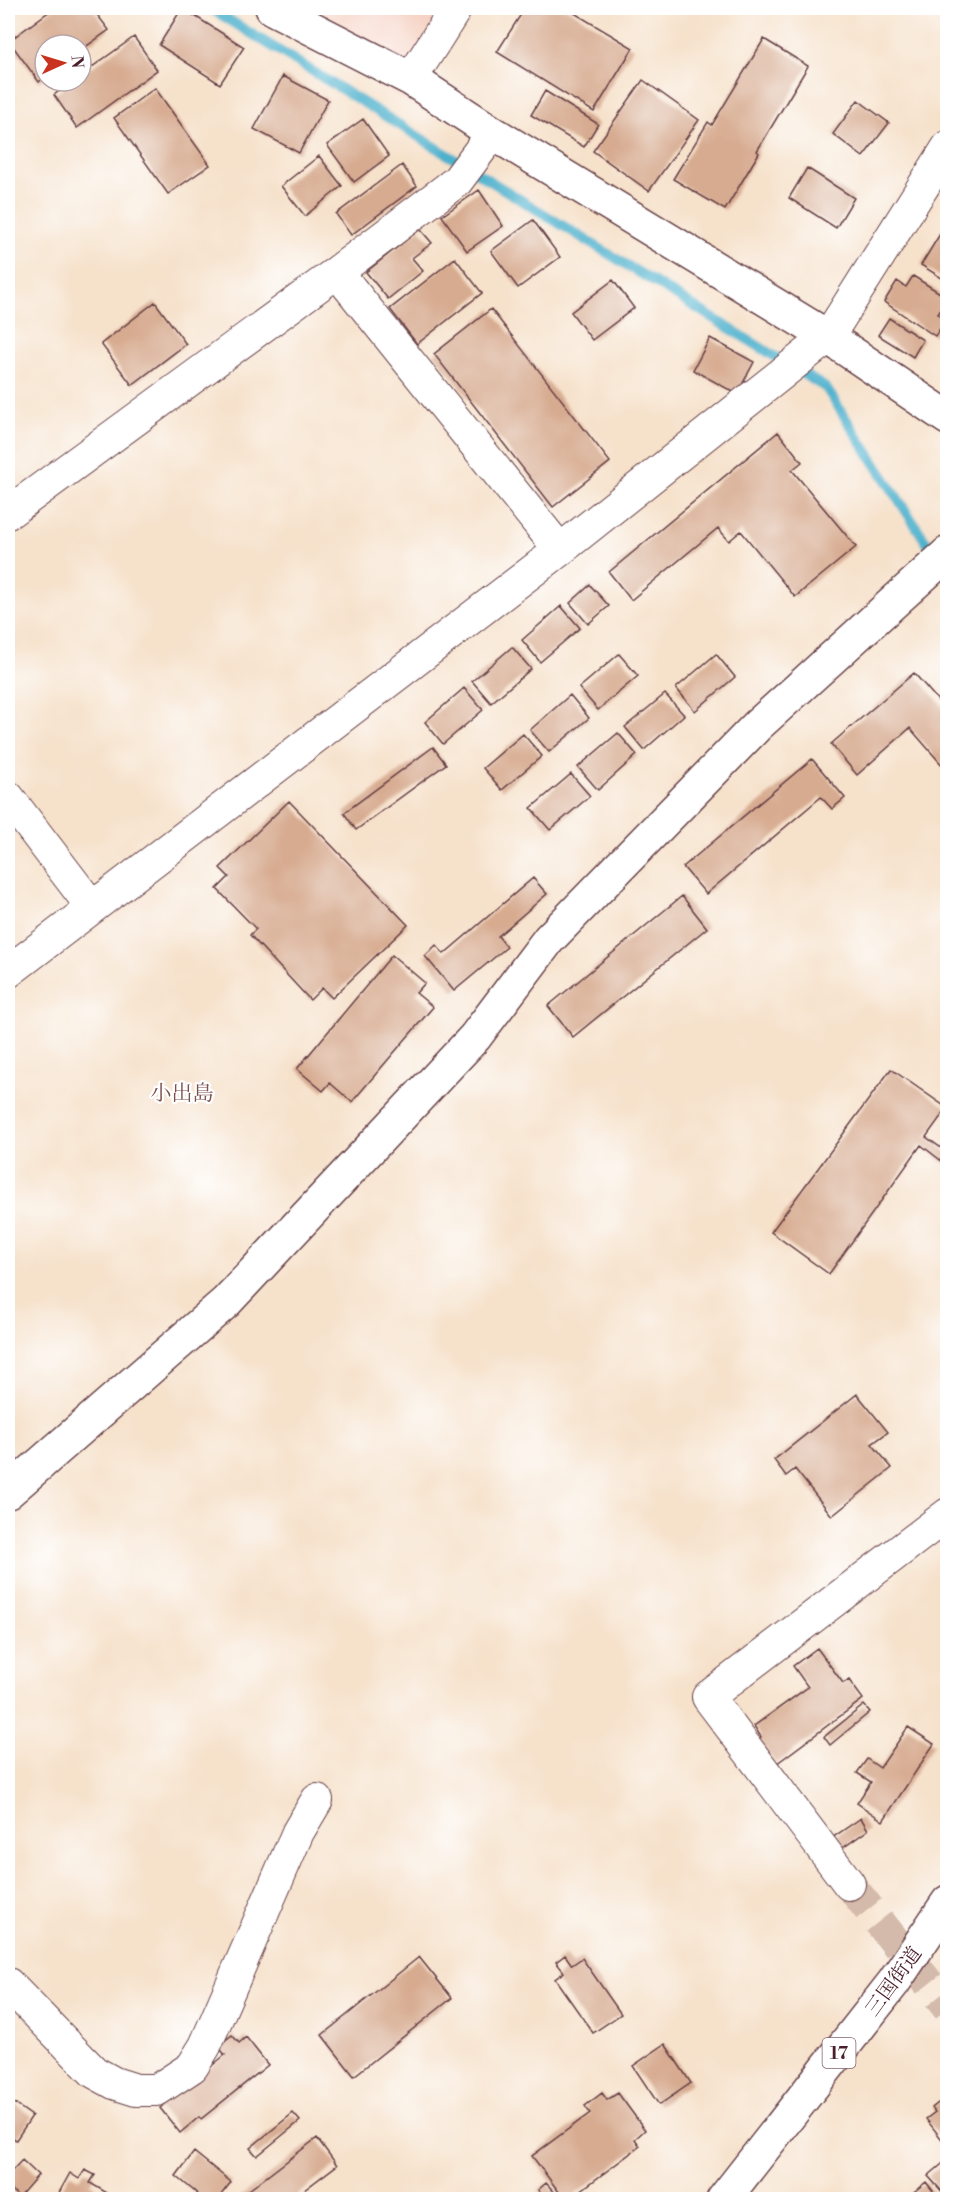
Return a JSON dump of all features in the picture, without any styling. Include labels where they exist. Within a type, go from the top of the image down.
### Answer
[{"type":"main road","points":[[272,8],[411,79],[493,133],[828,337],[948,418]]},
{"type":"main road","points":[[8,1492],[225,1302],[475,1037],[549,939],[758,725],[948,553]]},
{"type":"main road","name":"三国街道","points":[[723,2199],[894,1982],[948,1902]]},
{"type":"street","points":[[411,79],[456,8]]},
{"type":"street","points":[[8,513],[338,272],[457,181],[493,133]]},
{"type":"street","points":[[8,972],[560,550],[828,337],[948,147]]},
{"type":"street","points":[[338,272],[560,550]]},
{"type":"street","points":[[8,797],[92,908]]},
{"type":"street","points":[[849,1884],[708,1697],[948,1514]]},
{"type":"street","points":[[8,1984],[94,2072],[114,2083],[136,2090],[157,2090],[176,2079],[192,2067],[205,2046],[298,1832],[317,1800]]},
{"type":"shaded area","points":[[258,8],[475,8],[412,106]]},
{"type":"building","points":[[54,8],[92,8],[109,30],[93,41],[93,33],[33,33],[33,74],[9,41]]},
{"type":"building","points":[[182,8],[244,47],[220,84],[159,45]]},
{"type":"building","points":[[525,8],[566,8],[633,48],[594,112],[497,52]]},
{"type":"building","points":[[134,37],[157,70],[77,128],[54,95],[57,93],[93,93],[93,66]]},
{"type":"building","points":[[764,39],[808,66],[725,210],[673,179],[708,122],[712,125]]},
{"type":"building","points":[[283,76],[328,100],[299,153],[254,129]]},
{"type":"building","points":[[643,80],[699,120],[649,191],[593,151]]},
{"type":"building","points":[[155,88],[210,165],[168,194],[114,118]]},
{"type":"building","points":[[545,91],[598,124],[584,147],[531,115]]},
{"type":"building","points":[[858,100],[889,123],[863,157],[833,134]]},
{"type":"building","points":[[363,119],[389,156],[354,182],[327,145]]},
{"type":"building","points":[[319,156],[342,186],[305,216],[281,186]]},
{"type":"building","points":[[402,165],[417,186],[351,235],[336,214]]},
{"type":"building","points":[[807,168],[854,198],[836,228],[789,198]]},
{"type":"building","points":[[479,190],[503,226],[467,251],[442,216]]},
{"type":"building","points":[[533,220],[560,257],[518,288],[491,251]]},
{"type":"building","points":[[948,221],[948,282],[921,265]]},
{"type":"building","points":[[420,229],[432,243],[412,258],[423,271],[388,299],[366,272]]},
{"type":"building","points":[[455,258],[482,293],[417,344],[390,309]]},
{"type":"building","points":[[913,276],[948,298],[938,314],[946,320],[935,336],[884,302],[897,281],[906,287]]},
{"type":"building","points":[[613,280],[634,308],[592,340],[571,312]]},
{"type":"building","points":[[155,302],[186,344],[132,385],[101,344]]},
{"type":"building","points":[[491,309],[610,462],[553,507],[434,354]]},
{"type":"building","points":[[889,318],[923,340],[913,357],[878,335]]},
{"type":"building","points":[[710,338],[754,362],[737,394],[693,370]]},
{"type":"building","points":[[778,432],[802,462],[792,470],[856,547],[795,597],[741,531],[729,541],[718,528],[631,600],[609,572]]},
{"type":"building","points":[[590,585],[609,606],[588,624],[570,603]]},
{"type":"building","points":[[561,606],[580,628],[540,662],[522,640]]},
{"type":"building","points":[[512,647],[531,669],[491,703],[472,681]]},
{"type":"building","points":[[619,654],[638,676],[598,710],[579,688]]},
{"type":"building","points":[[716,654],[735,677],[695,711],[676,688]]},
{"type":"building","points":[[914,673],[948,712],[948,763],[943,766],[910,728],[857,775],[831,744]]},
{"type":"building","points":[[464,688],[483,710],[443,744],[425,722]]},
{"type":"building","points":[[665,694],[684,715],[644,750],[625,727]]},
{"type":"building","points":[[570,695],[589,718],[549,752],[530,730]]},
{"type":"building","points":[[618,733],[637,755],[598,790],[578,767]]},
{"type":"building","points":[[523,734],[542,756],[502,790],[483,768]]},
{"type":"building","points":[[433,747],[446,764],[356,830],[344,813]]},
{"type":"building","points":[[812,759],[845,798],[832,809],[821,797],[706,894],[683,867]]},
{"type":"building","points":[[571,774],[590,796],[550,830],[531,808]]},
{"type":"building","points":[[289,801],[408,925],[332,998],[322,988],[310,1000],[250,935],[256,929],[217,889],[229,877],[220,868]]},
{"type":"building","points":[[533,878],[547,894],[498,936],[507,947],[454,991],[425,956],[436,945],[444,954]]},
{"type":"building","points":[[682,896],[707,928],[573,1037],[548,1006]]},
{"type":"building","points":[[392,955],[425,983],[416,993],[433,1007],[352,1102],[330,1083],[323,1091],[297,1069]]},
{"type":"building","points":[[891,1069],[947,1108],[926,1137],[948,1153],[948,1166],[921,1145],[829,1274],[771,1232]]},
{"type":"building","points":[[857,1394],[888,1432],[872,1444],[892,1468],[832,1516],[795,1469],[786,1476],[774,1460]]},
{"type":"building","points":[[817,1648],[843,1683],[849,1680],[863,1699],[776,1764],[758,1739],[761,1737],[754,1726],[808,1687],[793,1666]]},
{"type":"building","points":[[864,1705],[870,1712],[830,1745],[824,1737]]},
{"type":"building","points":[[908,1727],[934,1744],[883,1821],[857,1803],[871,1782],[857,1773],[867,1759],[880,1768]]},
{"type":"building","points":[[861,1818],[868,1830],[840,1850],[832,1838]]},
{"type":"building","points":[[565,1955],[572,1965],[582,1958],[621,2014],[593,2033],[555,1979],[564,1972],[556,1962]]},
{"type":"building","points":[[419,1957],[452,1998],[354,2076],[322,2035]]},
{"type":"building","points":[[232,2035],[239,2043],[246,2037],[268,2065],[180,2133],[160,2108],[225,2055],[218,2046]]},
{"type":"building","points":[[665,2044],[691,2083],[659,2105],[633,2066]]},
{"type":"building","points":[[602,2093],[607,2100],[618,2093],[645,2130],[635,2139],[640,2146],[565,2200],[532,2156],[590,2113],[585,2106]]},
{"type":"building","points":[[948,2095],[948,2139],[944,2142],[926,2119],[935,2112],[932,2108]]},
{"type":"building","points":[[8,2099],[32,2116],[16,2140],[8,2134]]},
{"type":"building","points":[[293,2113],[300,2121],[257,2156],[250,2148]]},
{"type":"building","points":[[317,2138],[337,2165],[291,2200],[236,2200]]},
{"type":"building","points":[[194,2152],[231,2182],[217,2200],[205,2200],[176,2176]]},
{"type":"building","points":[[948,2159],[948,2198],[928,2176]]},
{"type":"building","points":[[22,2160],[38,2175],[19,2197],[8,2186],[8,2175]]},
{"type":"building","points":[[85,2170],[95,2175],[90,2183],[119,2200],[55,2200],[70,2173],[79,2179]]},
{"type":"building","points":[[926,2182],[940,2200],[904,2200]]},
{"type":"building","points":[[546,2183],[560,2198],[558,2200],[546,2200],[538,2190]]},
{"type":"waterway","points":[[210,8],[826,388],[936,557]]},
{"type":"tunnel","points":[[849,1884],[948,2008]]},
{"type":"district","name":"小出島","points":[[182,1093]]}]
